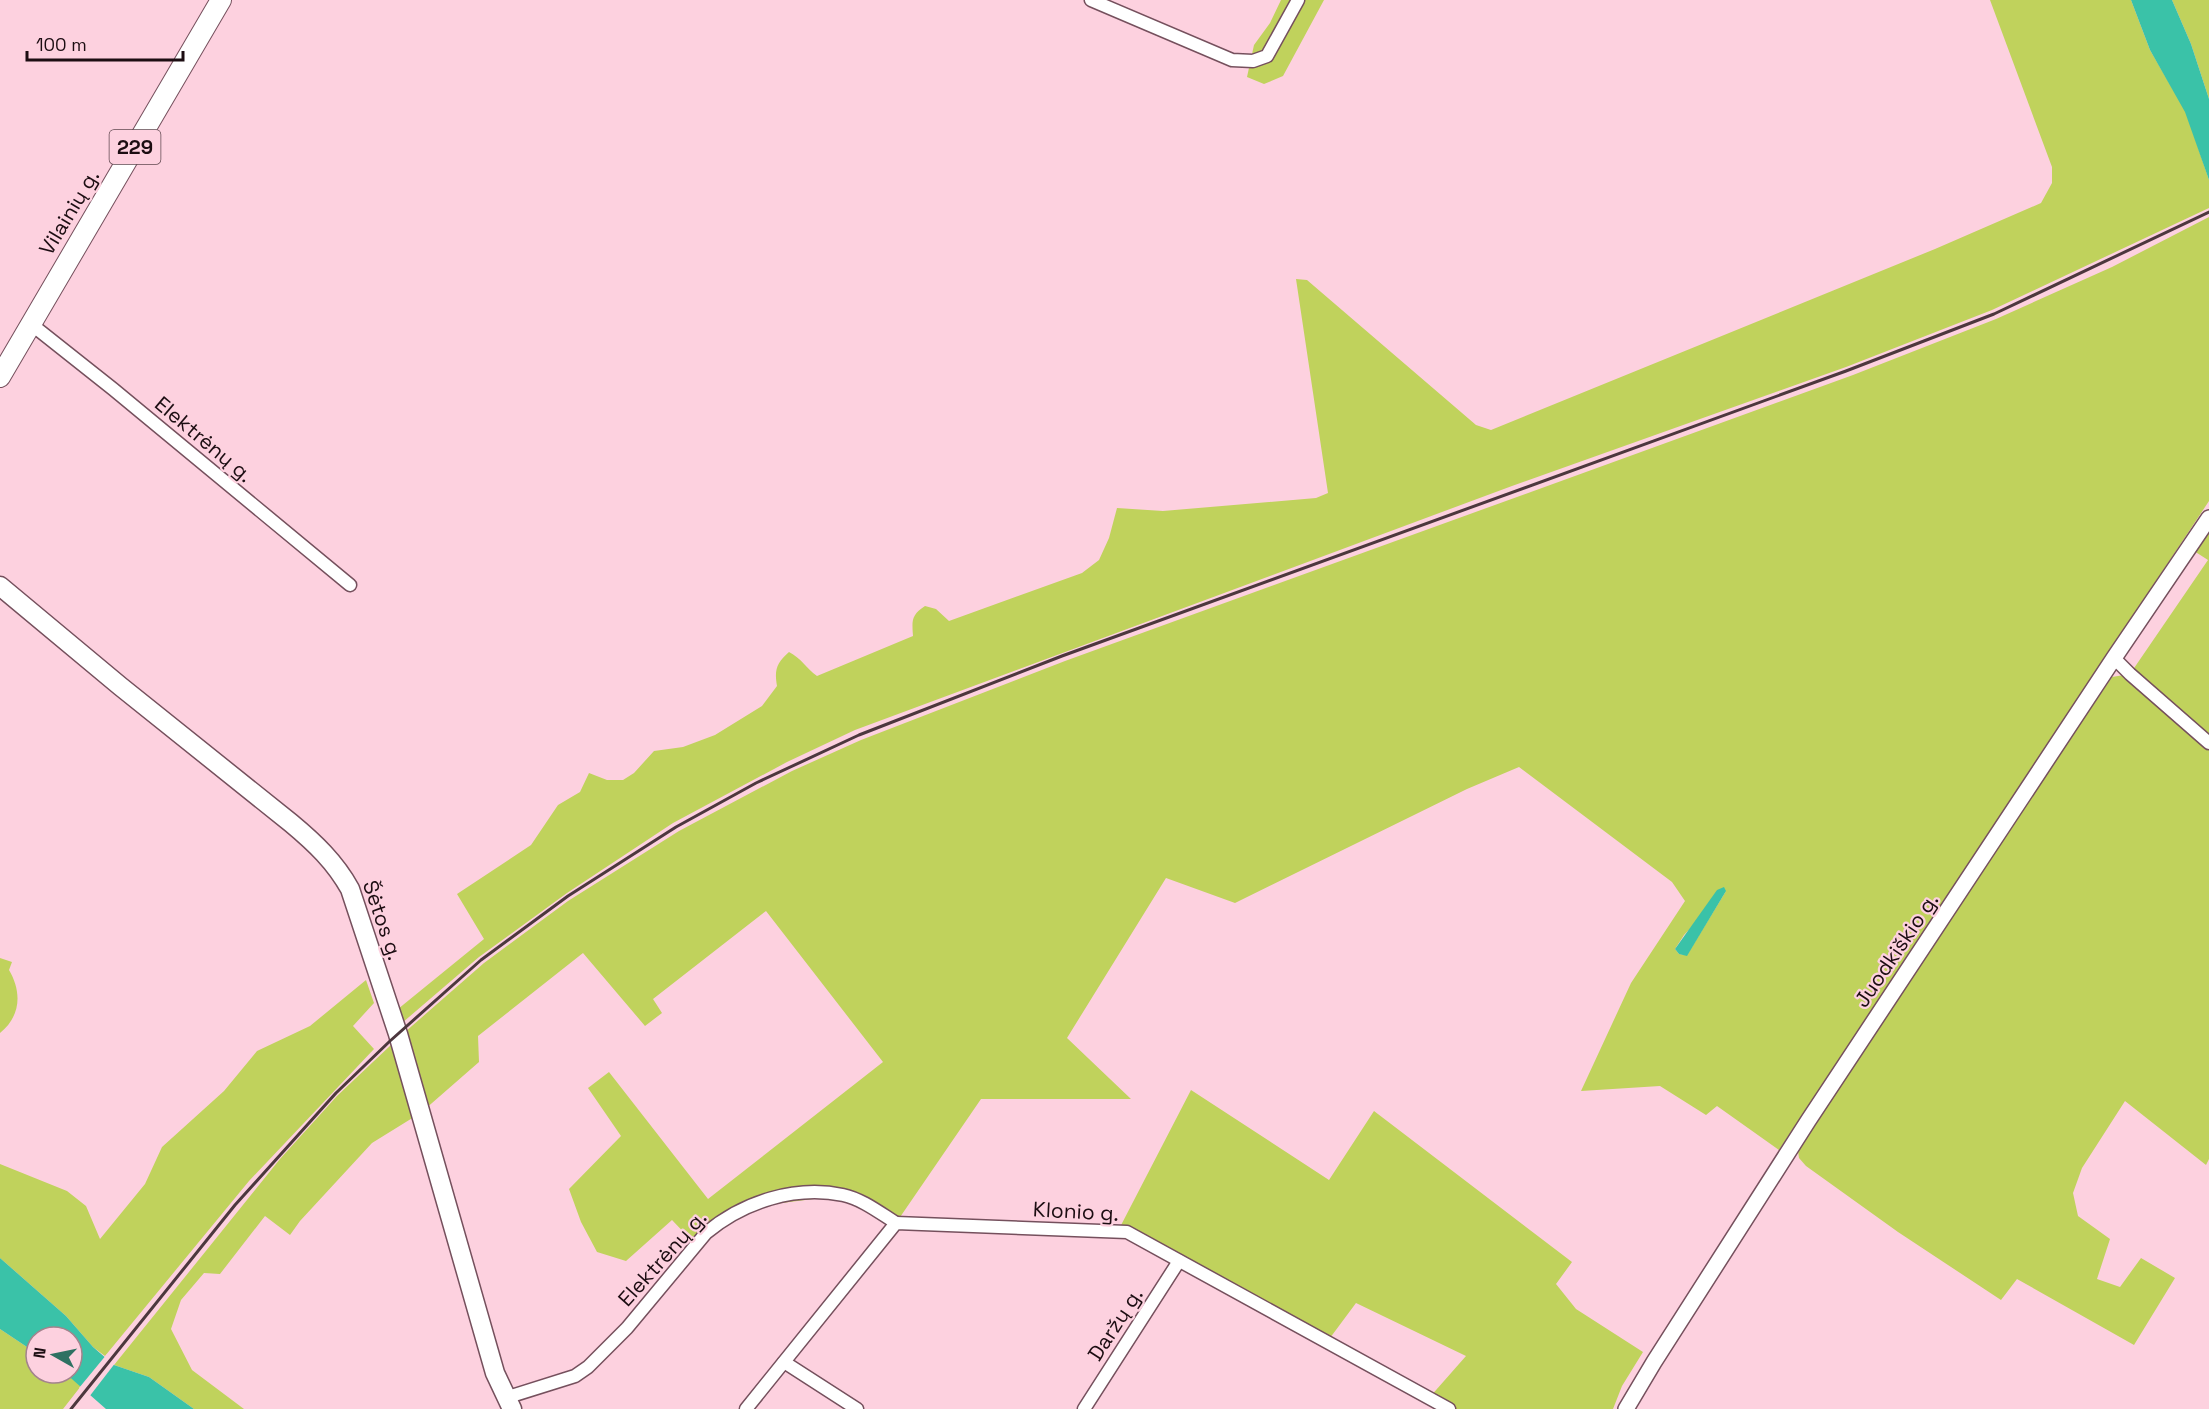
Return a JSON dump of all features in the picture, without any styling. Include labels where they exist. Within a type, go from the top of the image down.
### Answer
[{"type":"main road","name":"Vilainių g.","points":[[31,324],[221,0]]},
{"type":"main road","name":"229","points":[[0,377],[31,324]]},
{"type":"main road","name":"Šėtos g.","points":[[0,586],[126,691],[312,840],[342,874],[350,889],[398,1034],[485,1339],[509,1403]]},
{"type":"street","points":[[1091,0],[1232,60],[1253,61],[1267,56],[1298,0]]},
{"type":"street","name":"Elektrėnų g.","points":[[31,324],[122,396],[350,585]]},
{"type":"street","name":"Juodkiškio g.","points":[[1626,1409],[1785,1157],[2209,518]]},
{"type":"street","points":[[2114,658],[2209,743]]},
{"type":"street","name":"Elektrėnų g.","points":[[509,1403],[575,1376],[588,1367],[627,1328],[706,1233],[720,1221],[743,1208],[770,1198],[820,1192],[845,1195],[896,1223]]},
{"type":"street","points":[[746,1409],[896,1223]]},
{"type":"street","name":"Klonio g.","points":[[896,1223],[1127,1232],[1426,1404],[1449,1409]]},
{"type":"street","name":"Daržų g.","points":[[1084,1409],[1179,1261]]},
{"type":"street","points":[[784,1362],[857,1409]]},
{"type":"shaded area","points":[[1281,0],[1324,0],[1283,76],[1264,84],[1247,77],[1254,45],[1270,23]]},
{"type":"shaded area","points":[[1990,0],[2131,0],[2150,50],[2186,112],[2209,180],[2209,208],[1992,310],[1846,367],[1512,486],[855,730],[787,762],[673,823],[567,893],[479,957],[402,1023],[398,1009],[484,939],[457,894],[531,845],[558,805],[580,792],[589,773],[607,780],[623,780],[634,773],[654,751],[683,747],[715,735],[762,706],[777,686],[777,667],[789,652],[817,676],[913,636],[913,619],[917,612],[925,606],[936,609],[949,621],[1082,573],[1099,560],[1109,538],[1117,508],[1163,511],[1316,498],[1328,493],[1296,279],[1307,280],[1476,425],[1491,430],[1935,249],[2041,203],[2052,183],[2052,167]]},
{"type":"shaded area","points":[[2131,0],[2172,0],[2191,44],[2209,99],[2209,180],[2185,112],[2150,50]]},
{"type":"shaded area","points":[[2172,0],[2209,0],[2209,99],[2191,44]]},
{"type":"shaded area","points":[[2209,217],[2209,501],[1779,1150],[1717,1106],[1706,1115],[1660,1086],[1581,1091],[1631,983],[1685,901],[1672,882],[1519,767],[1467,789],[1235,903],[1166,878],[1067,1038],[1131,1099],[981,1099],[896,1223],[845,1195],[743,1208],[693,1242],[672,1220],[626,1261],[597,1252],[581,1222],[569,1189],[621,1136],[588,1088],[609,1072],[708,1199],[883,1062],[766,911],[653,999],[662,1013],[645,1026],[583,953],[478,1036],[479,1062],[424,1110],[405,1032],[484,963],[568,901],[679,831],[792,771],[861,740],[1065,661],[1853,375],[1996,319],[2112,267]],"holes":[[[1726,891],[1687,955],[1679,954],[1675,949],[1684,935]]]},
{"type":"shaded area","points":[[2209,529],[2209,1159],[2206,1165],[2125,1101],[2082,1168],[2073,1193],[2078,1216],[2110,1239],[2097,1279],[2120,1287],[2141,1258],[2175,1278],[2134,1345],[2017,1279],[2001,1300],[1898,1232],[1806,1166],[1799,1158],[1798,1151],[1966,893],[2112,677],[2130,674],[2208,560],[2194,551]]},
{"type":"shaded area","points":[[1724,887],[1726,891],[1687,956],[1679,954],[1675,949],[1717,890]]},
{"type":"shaded area","points":[[0,958],[12,962],[9,970],[16,987],[17,1003],[12,1019],[0,1033]]},
{"type":"shaded area","points":[[366,980],[374,1003],[353,1026],[374,1049],[249,1181],[105,1356],[84,1337],[84,1325],[74,1325],[0,1258],[0,1164],[67,1191],[86,1206],[100,1239],[145,1184],[162,1147],[224,1091],[257,1051],[310,1026]]},
{"type":"shaded area","points":[[392,1044],[414,1117],[372,1143],[300,1221],[290,1235],[265,1216],[220,1274],[204,1273],[181,1300],[171,1329],[192,1370],[244,1409],[194,1409],[149,1377],[114,1365],[280,1159],[337,1096]]},
{"type":"shaded area","points":[[1191,1090],[1329,1180],[1374,1111],[1572,1262],[1556,1284],[1576,1309],[1643,1352],[1622,1386],[1613,1409],[1450,1409],[1429,1398],[1466,1356],[1356,1303],[1327,1342],[1118,1231]]},
{"type":"shaded area","points":[[0,1258],[74,1325],[24,1325],[24,1345],[0,1329]]},
{"type":"shaded area","points":[[0,1329],[24,1345],[24,1385],[81,1386],[63,1409],[0,1409]]},
{"type":"shaded area","points":[[84,1337],[114,1365],[149,1377],[194,1409],[106,1409],[79,1385],[84,1385]]},
{"type":"pier","points":[[107,1354],[116,1362],[89,1397],[79,1388],[84,1385],[84,1382]]},
{"type":"railway","points":[[71,1409],[235,1205],[336,1093],[390,1041],[481,960],[568,896],[676,827],[756,783],[859,735],[1062,656],[1846,371],[1994,314],[2209,212]]}]
